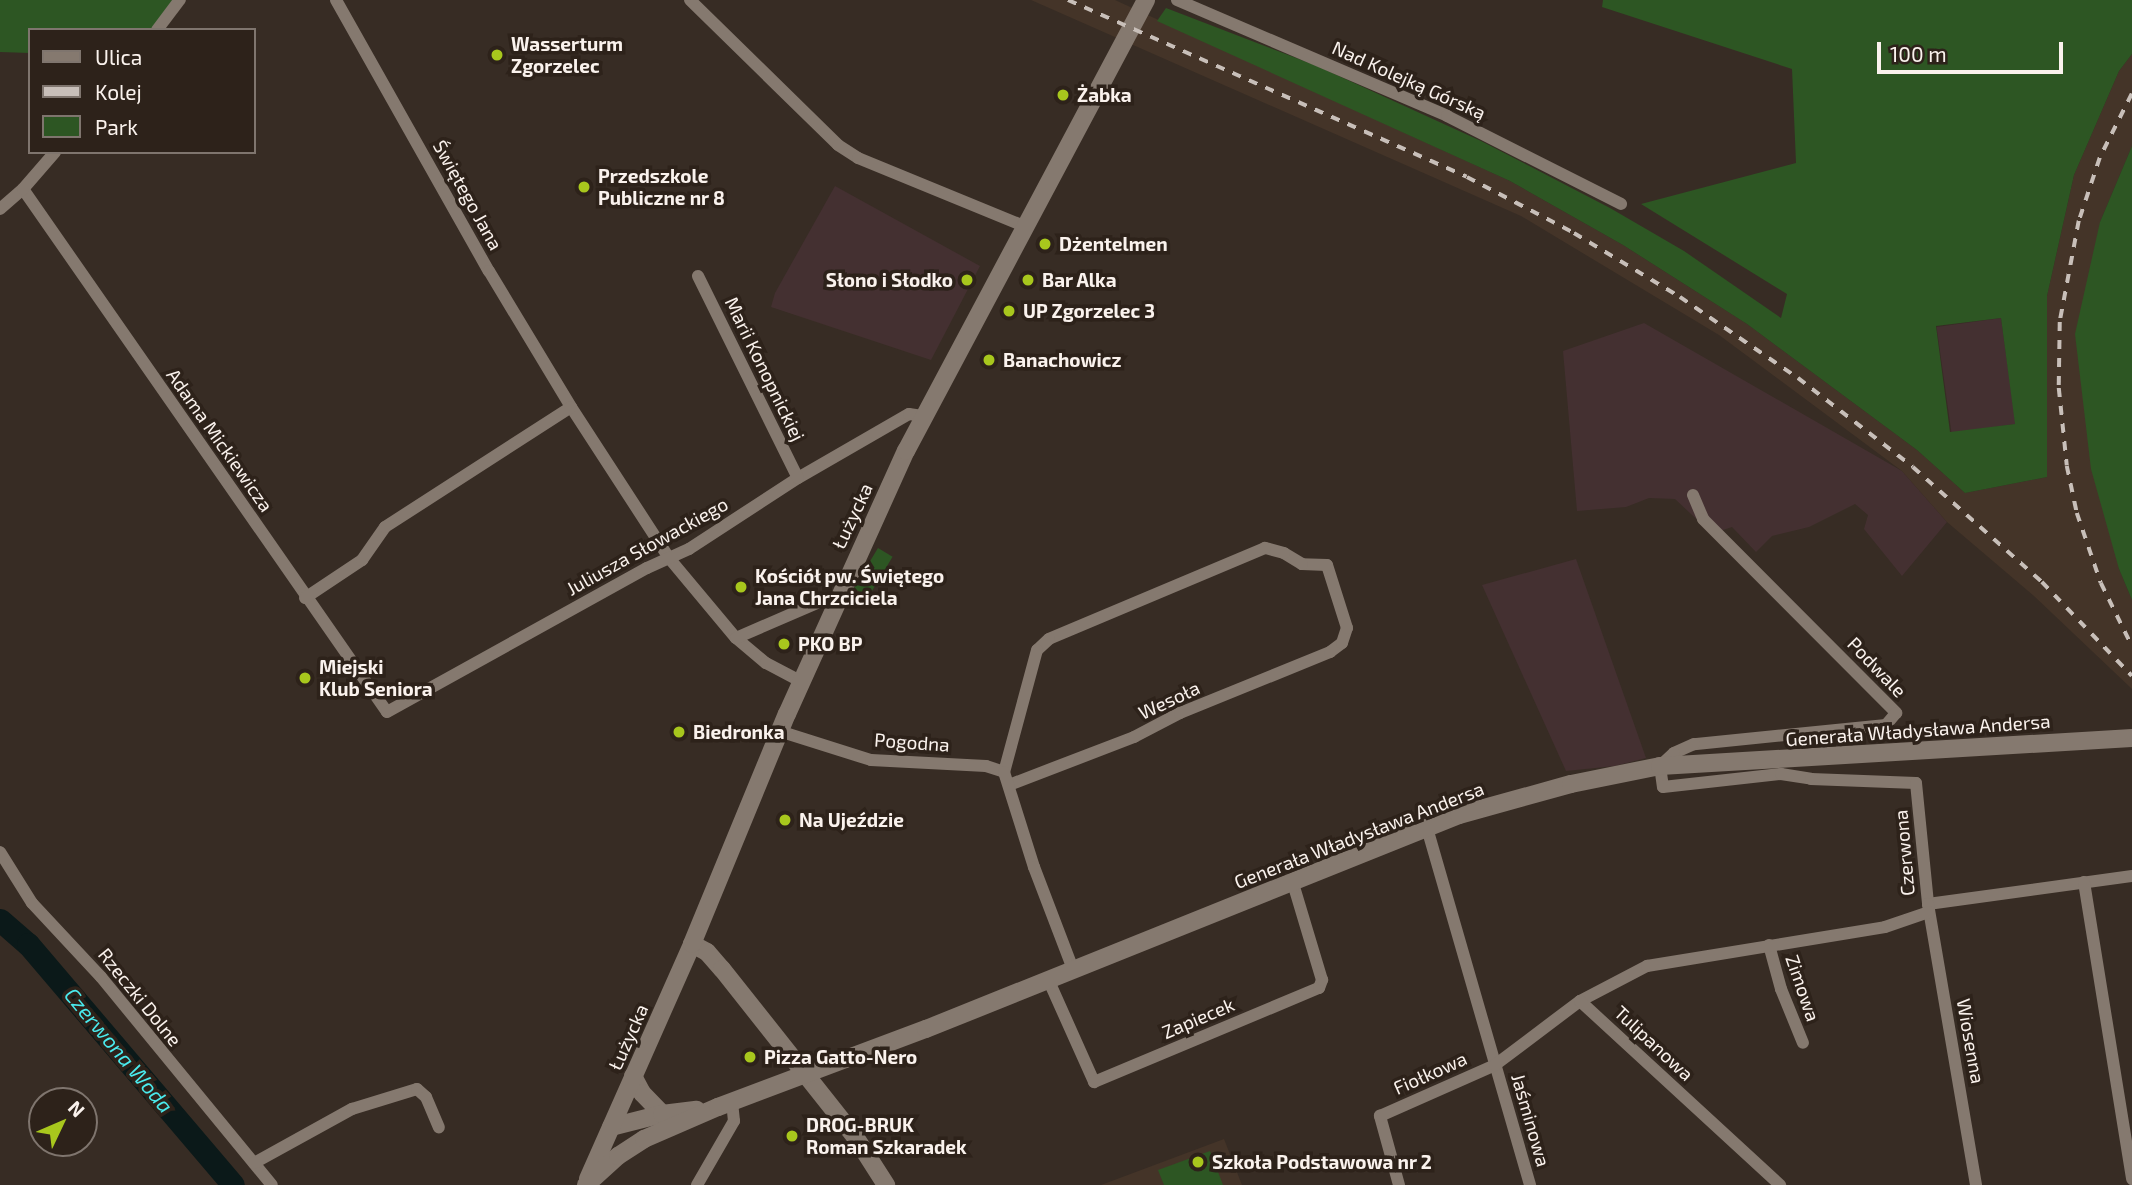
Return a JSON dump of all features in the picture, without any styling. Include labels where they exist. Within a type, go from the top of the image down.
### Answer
[{"type":"street","points":[[159,28],[180,0]]},
{"type":"street","name":"Świętego Jana","points":[[336,0],[489,271],[571,407],[669,558],[736,638],[766,663],[802,682]]},
{"type":"street","points":[[690,0],[838,145],[859,159],[1026,227]]},
{"type":"street","name":"Łużycka","points":[[586,1185],[692,944],[779,731],[835,604],[924,416],[1146,0]]},
{"type":"street","name":"Nad Kolejką Górską","points":[[1177,0],[1447,116],[1621,204]]},
{"type":"street","points":[[0,209],[23,189],[53,154]]},
{"type":"street","name":"Adama Mickiewicza","points":[[23,189],[305,598],[387,712]]},
{"type":"street","name":"Marii Konopnickiej","points":[[698,276],[799,478]]},
{"type":"street","points":[[305,598],[362,560],[385,527],[571,407]]},
{"type":"street","name":"Juliusza Słowackiego","points":[[387,712],[689,549],[799,478],[909,414],[924,416]]},
{"type":"street","name":"Podwale","points":[[1660,766],[1674,753],[1695,744],[1886,725],[1896,713],[1703,519],[1693,495]]},
{"type":"street","name":"Wesoła","points":[[1004,772],[1037,650],[1049,639],[1265,548],[1302,564],[1327,565],[1347,628],[1342,643],[1331,652],[1180,713],[1134,737],[1009,785]]},
{"type":"street","points":[[736,638],[824,600],[835,604]]},
{"type":"street","name":"Pogodna","points":[[779,731],[871,760],[986,766],[1004,772]]},
{"type":"street","name":"Generała Władysława Andersa","points":[[586,1185],[618,1156],[650,1137],[725,1105],[806,1076],[1458,816],[1571,784],[1660,766],[2132,738]]},
{"type":"street","name":"Czerwona","points":[[1660,766],[1663,787],[1781,774],[1811,779],[1916,783],[1928,908],[2132,876]]},
{"type":"street","points":[[1004,772],[1034,867],[1073,969]]},
{"type":"street","name":"Jaśminowa","points":[[1427,828],[1530,1185]]},
{"type":"street","name":"Rzeczki Dolne","points":[[0,852],[32,903],[101,977],[272,1185]]},
{"type":"street","name":"Zapiecek","points":[[1048,979],[1094,1082],[1319,988],[1322,980],[1292,880]]},
{"type":"street","points":[[2084,883],[2132,1179]]},
{"type":"street","points":[[1496,1065],[1580,1001],[1647,966],[1885,927],[1928,908]]},
{"type":"street","name":"Wiosenna","points":[[1928,908],[1976,1185]]},
{"type":"street","points":[[692,944],[707,952],[861,1144],[886,1185]]},
{"type":"street","name":"Zimowa","points":[[1769,945],[1780,989],[1803,1043]]},
{"type":"street","name":"Tulipanowa","points":[[1580,1001],[1780,1185]]},
{"type":"street","name":"Fiołkowa","points":[[1399,1185],[1380,1116],[1496,1065]]},
{"type":"street","points":[[633,1076],[642,1093],[662,1114]]},
{"type":"street","points":[[254,1163],[352,1109],[417,1089],[426,1097],[439,1128]]},
{"type":"street","points":[[697,1185],[734,1121],[725,1105]]},
{"type":"street","name":"Generała Władysława Andersa","points":[[611,1127],[662,1114],[725,1105]]},
{"type":"street","points":[[611,1127],[650,1137]]},
{"type":"shaded area","points":[[1031,0],[1115,0],[1510,181],[1623,245],[1747,324],[1917,450],[1965,493],[2047,477],[2047,296],[2074,175],[2119,71],[2132,54],[2132,146],[2100,222],[2119,569],[2132,600],[2132,689],[2034,596],[1947,522],[1902,471],[1719,335],[1521,216]]},
{"type":"shaded area","points":[[835,186],[980,266],[931,360],[771,307],[775,293]]},
{"type":"shaded area","points":[[2001,318],[2016,424],[1952,433],[1937,327]]},
{"type":"shaded area","points":[[1644,323],[1902,471],[1947,522],[1902,576],[1864,529],[1868,515],[1855,504],[1809,527],[1772,536],[1756,552],[1732,527],[1720,531],[1707,529],[1675,499],[1649,498],[1626,507],[1577,511],[1563,351]]},
{"type":"shaded area","points":[[1576,559],[1646,758],[1615,766],[1566,771],[1482,585]]},
{"type":"shaded area","name":"Szkoła Podstawowa nr 2","points":[[1224,1139],[1242,1185],[1101,1185]]},
{"type":"green space","points":[[0,0],[175,0],[154,28],[28,28],[28,53],[0,52]]},
{"type":"green space","points":[[1603,0],[2132,0],[2132,54],[2119,71],[2074,175],[2047,296],[2047,477],[1965,493],[1917,450],[1747,324],[1623,245],[1510,181],[1157,21],[1166,8],[1317,66],[1481,141],[1610,208],[1684,251],[1781,318],[1787,294],[1641,204],[1796,163],[1792,69],[1602,7]],"holes":[[[2001,318],[2015,424],[1950,432],[1936,326]]]},
{"type":"green space","points":[[2132,146],[2132,600],[2119,569],[2091,469],[2075,334],[2100,222]]},
{"type":"green space","points":[[878,548],[893,557],[868,597],[854,588]]},
{"type":"green space","points":[[1210,1151],[1223,1185],[1164,1185],[1158,1170]]},
{"type":"waterway","name":"Czerwona Woda","points":[[0,920],[28,944],[233,1185]]},
{"type":"railway","points":[[1068,0],[1467,177],[1574,233],[1680,297],[1798,378],[1913,467],[2042,582],[2132,676]]},
{"type":"railway","points":[[2132,94],[2100,158],[2079,221],[2060,322],[2059,388],[2067,466],[2077,513],[2101,583],[2132,646]]},
{"type":"place","name":"Wasserturm Zgorzelec","points":[[497,55]]},
{"type":"place","name":"Żabka","points":[[1063,95]]},
{"type":"place","name":"Przedszkole Publiczne nr 8","points":[[584,187]]},
{"type":"place","name":"Dżentelmen","points":[[1045,244]]},
{"type":"place","name":"Słono i Słodko","points":[[967,280]]},
{"type":"place","name":"Bar Alka","points":[[1028,280]]},
{"type":"place","name":"UP Zgorzelec 3","points":[[1009,311]]},
{"type":"place","name":"Banachowicz","points":[[989,360]]},
{"type":"place","name":"Kościół pw. Świętego Jana Chrzciciela","points":[[741,587]]},
{"type":"place","name":"PKO BP","points":[[784,644]]},
{"type":"place","name":"Miejski Klub Seniora","points":[[305,678]]},
{"type":"place","name":"Biedronka","points":[[679,732]]},
{"type":"place","name":"Na Ujeździe","points":[[785,820]]},
{"type":"place","name":"Pizza Gatto-Nero","points":[[750,1057]]},
{"type":"place","name":"DROG-BRUK Roman Szkaradek","points":[[792,1136]]},
{"type":"place","name":"Szkoła Podstawowa nr 2","points":[[1198,1162]]}]
